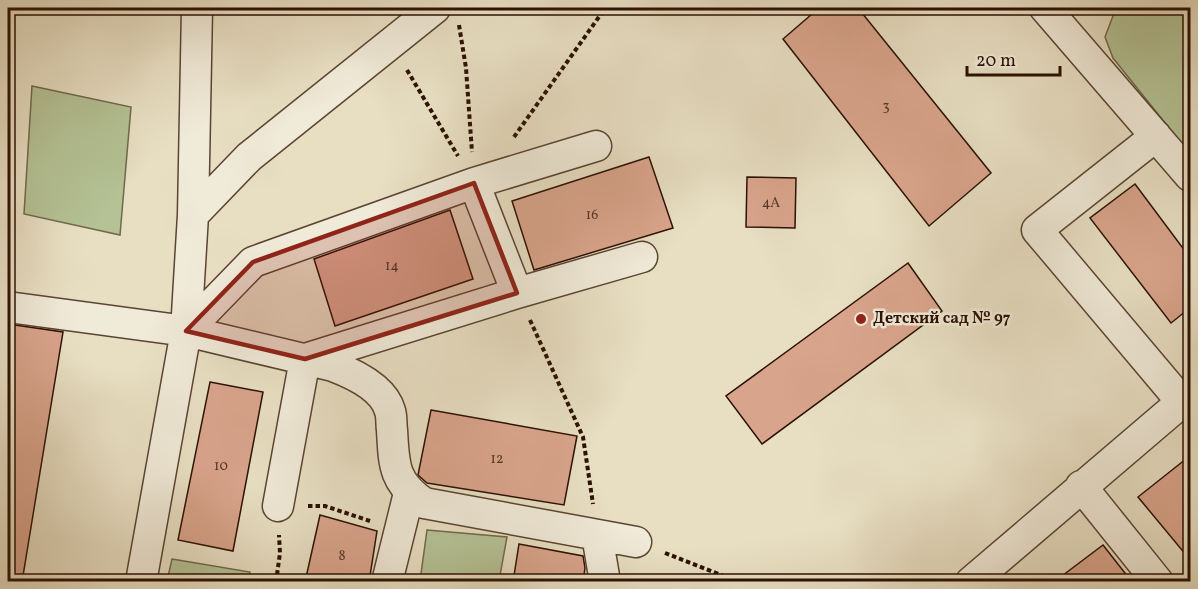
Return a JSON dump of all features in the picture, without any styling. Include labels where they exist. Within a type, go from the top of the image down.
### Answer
[{"type":"street","points":[[141,582],[186,331],[193,215],[197,8]]},
{"type":"street","points":[[1045,8],[1191,176]]},
{"type":"street","points":[[193,215],[249,158],[387,46],[446,13]]},
{"type":"street","points":[[970,582],[1186,398],[1038,230],[1156,136]]},
{"type":"street","points":[[186,331],[253,262],[474,183],[596,146]]},
{"type":"street","points":[[474,183],[518,293]]},
{"type":"street","points":[[305,359],[642,257]]},
{"type":"street","points":[[8,307],[186,331],[333,366],[352,373],[366,382],[380,395],[390,411],[394,463],[400,479],[405,506],[387,582]]},
{"type":"street","points":[[278,506],[305,359]]},
{"type":"street","points":[[1081,486],[1158,582]]},
{"type":"street","points":[[405,506],[423,503],[636,542]]},
{"type":"street","points":[[597,535],[605,582]]},
{"type":"path","points":[[574,8],[605,11]]},
{"type":"path","points":[[508,144],[522,129],[605,11],[610,8]]},
{"type":"path","points":[[446,13],[466,68],[474,183]]},
{"type":"path","points":[[387,46],[404,65],[474,183]]},
{"type":"path","points":[[518,293],[583,437],[597,535]]},
{"type":"path","points":[[276,582],[280,553],[278,506],[325,506],[381,524],[405,506]]},
{"type":"path","points":[[636,542],[739,582]]},
{"type":"highlighted area","points":[[474,183],[517,293],[305,359],[186,331],[253,262]]},
{"type":"green space","points":[[1116,8],[1190,8],[1190,154],[1113,58],[1105,37]]},
{"type":"green space","points":[[32,86],[131,107],[120,235],[24,214]]},
{"type":"green space","points":[[427,530],[507,537],[499,581],[420,581]]},
{"type":"green space","points":[[172,559],[250,572],[248,581],[167,581]]},
{"type":"building","points":[[819,8],[858,8],[991,173],[929,226],[783,39]]},
{"type":"building","points":[[649,157],[673,228],[534,270],[512,201]]},
{"type":"building","points":[[747,177],[796,178],[795,228],[746,227]]},
{"type":"building","points":[[1135,184],[1191,259],[1191,307],[1171,323],[1090,218]]},
{"type":"building","points":[[450,210],[473,279],[335,326],[314,259]]},
{"type":"building","points":[[908,263],[942,311],[762,444],[726,396]]},
{"type":"building","points":[[8,324],[63,332],[22,582],[8,582]]},
{"type":"building","points":[[210,382],[263,392],[233,551],[178,540]]},
{"type":"building","points":[[431,410],[577,436],[564,505],[427,483],[418,475]]},
{"type":"building","points":[[1191,455],[1191,561],[1138,497]]},
{"type":"building","points":[[320,515],[377,531],[369,582],[305,582]]},
{"type":"building","points":[[519,544],[583,556],[585,568],[583,582],[513,582]]},
{"type":"building","points":[[1103,545],[1132,582],[1054,582]]},
{"type":"place","name":"Детский сад № 97","points":[[861,319]]}]
